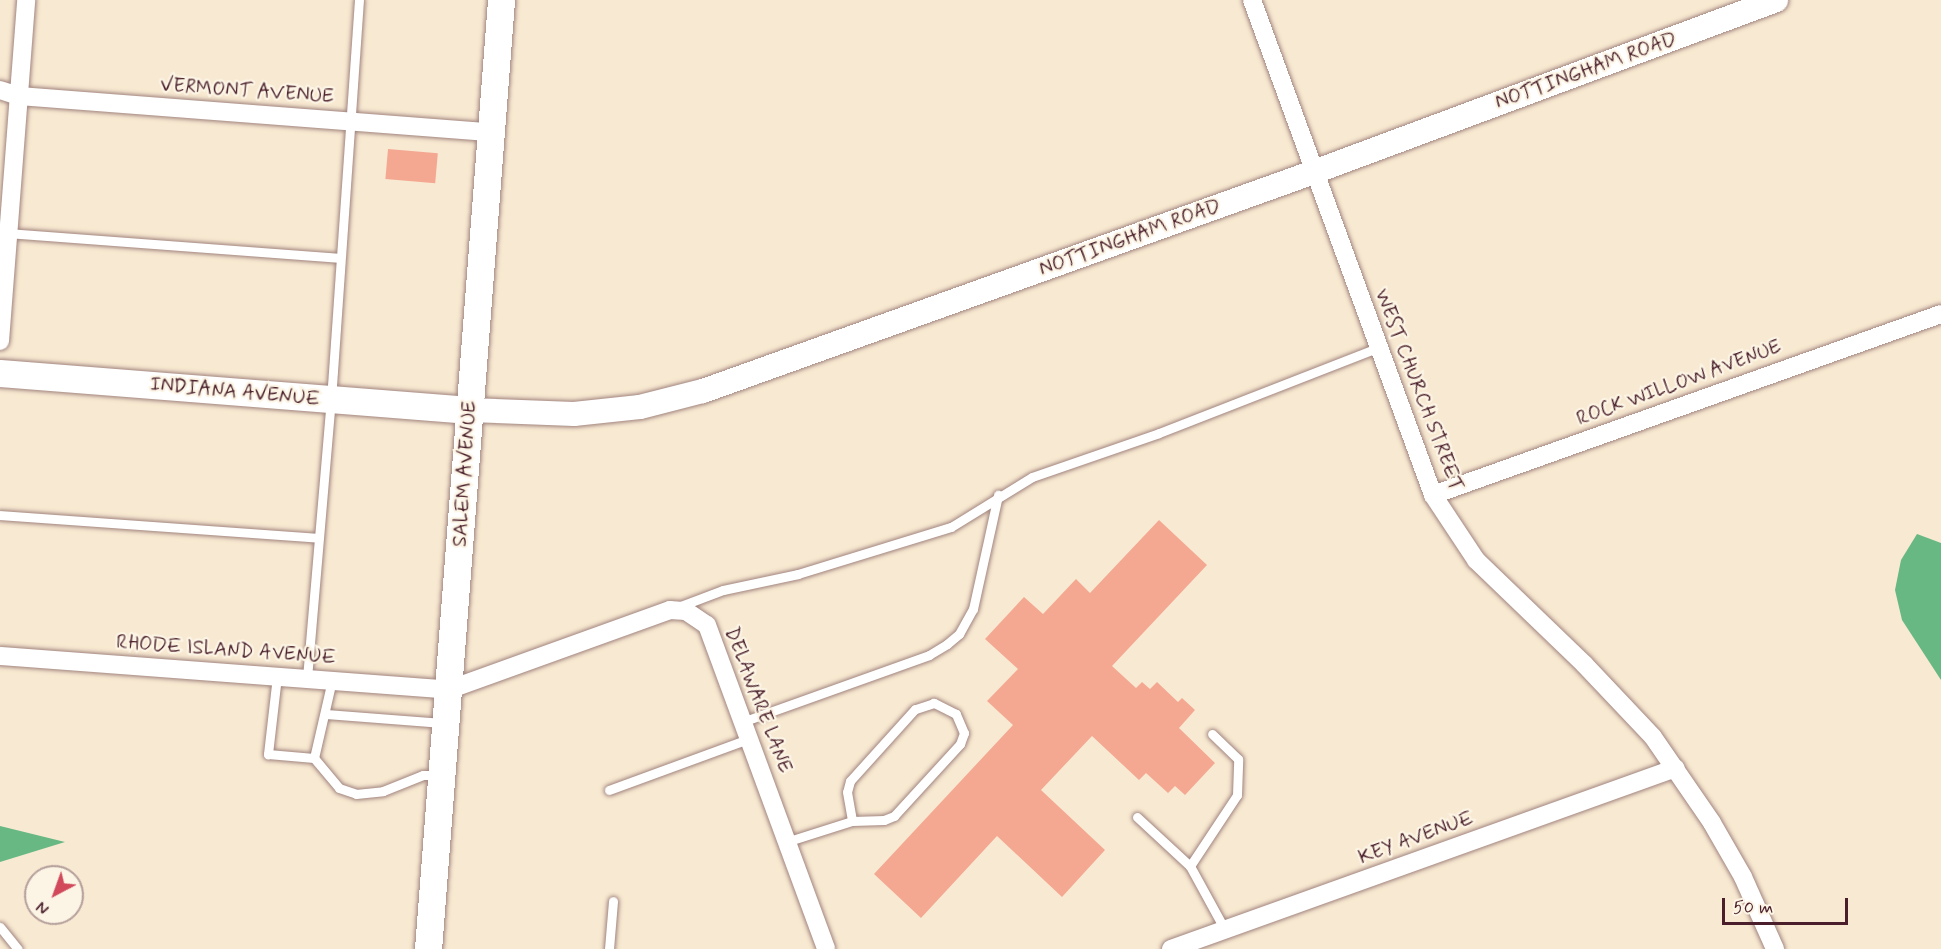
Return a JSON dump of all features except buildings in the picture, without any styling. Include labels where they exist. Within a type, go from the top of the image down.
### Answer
[{"type":"main road","name":"SALEM AVENUE","points":[[428,949],[501,0]]},
{"type":"main road","name":"INDIANA AVENUE","points":[[0,373],[470,410]]},
{"type":"street","points":[[0,342],[26,0]]},
{"type":"street","name":"WEST CHURCH STREET","points":[[1252,0],[1377,348],[1433,495],[1476,560],[1622,702],[1676,768],[1743,877],[1775,949]]},
{"type":"street","name":"NOTTINGHAM ROAD","points":[[470,410],[574,414],[640,407],[703,391],[1314,172],[1776,0]]},
{"type":"street","name":"VERMONT AVENUE","points":[[0,90],[19,96],[492,132]]},
{"type":"street","name":"ROCK WILLOW AVENUE","points":[[1433,495],[1941,314]]},
{"type":"street","points":[[448,690],[670,610]]},
{"type":"street","name":"DELAWARE LANE","points":[[670,610],[686,611],[707,625],[748,739],[789,841],[826,949]]},
{"type":"street","name":"RHODE ISLAND AVENUE","points":[[0,656],[448,690]]},
{"type":"street","name":"KEY AVENUE","points":[[1171,949],[1676,768]]},
{"type":"lane","points":[[307,678],[332,400],[359,0]]},
{"type":"lane","points":[[8,233],[340,258]]},
{"type":"lane","points":[[670,610],[723,590],[798,574],[951,527],[999,494],[1032,477],[1160,433],[1377,348]]},
{"type":"lane","points":[[742,722],[929,655],[959,634],[974,609],[999,494]]},
{"type":"lane","points":[[0,514],[318,538]]},
{"type":"lane","points":[[277,676],[268,754],[314,758],[339,788],[356,794],[383,791],[423,775],[442,775]]},
{"type":"lane","points":[[314,758],[332,680]]},
{"type":"lane","points":[[789,841],[852,821],[884,820],[902,809],[960,744],[964,733],[956,714],[934,703],[915,709],[850,781],[847,792],[852,821]]},
{"type":"lane","points":[[326,714],[446,724]]},
{"type":"lane","points":[[1190,866],[1237,795],[1238,759],[1212,734]]},
{"type":"lane","points":[[609,790],[748,739]]},
{"type":"lane","points":[[1137,817],[1190,866],[1225,930]]},
{"type":"lane","points":[[609,949],[613,901]]},
{"type":"lane","points":[[0,927],[18,949]]},
{"type":"green space","points":[[1917,534],[1941,543],[1941,680],[1902,620],[1895,590],[1901,560]]},
{"type":"green space","points":[[0,826],[65,842],[0,862]]}]
